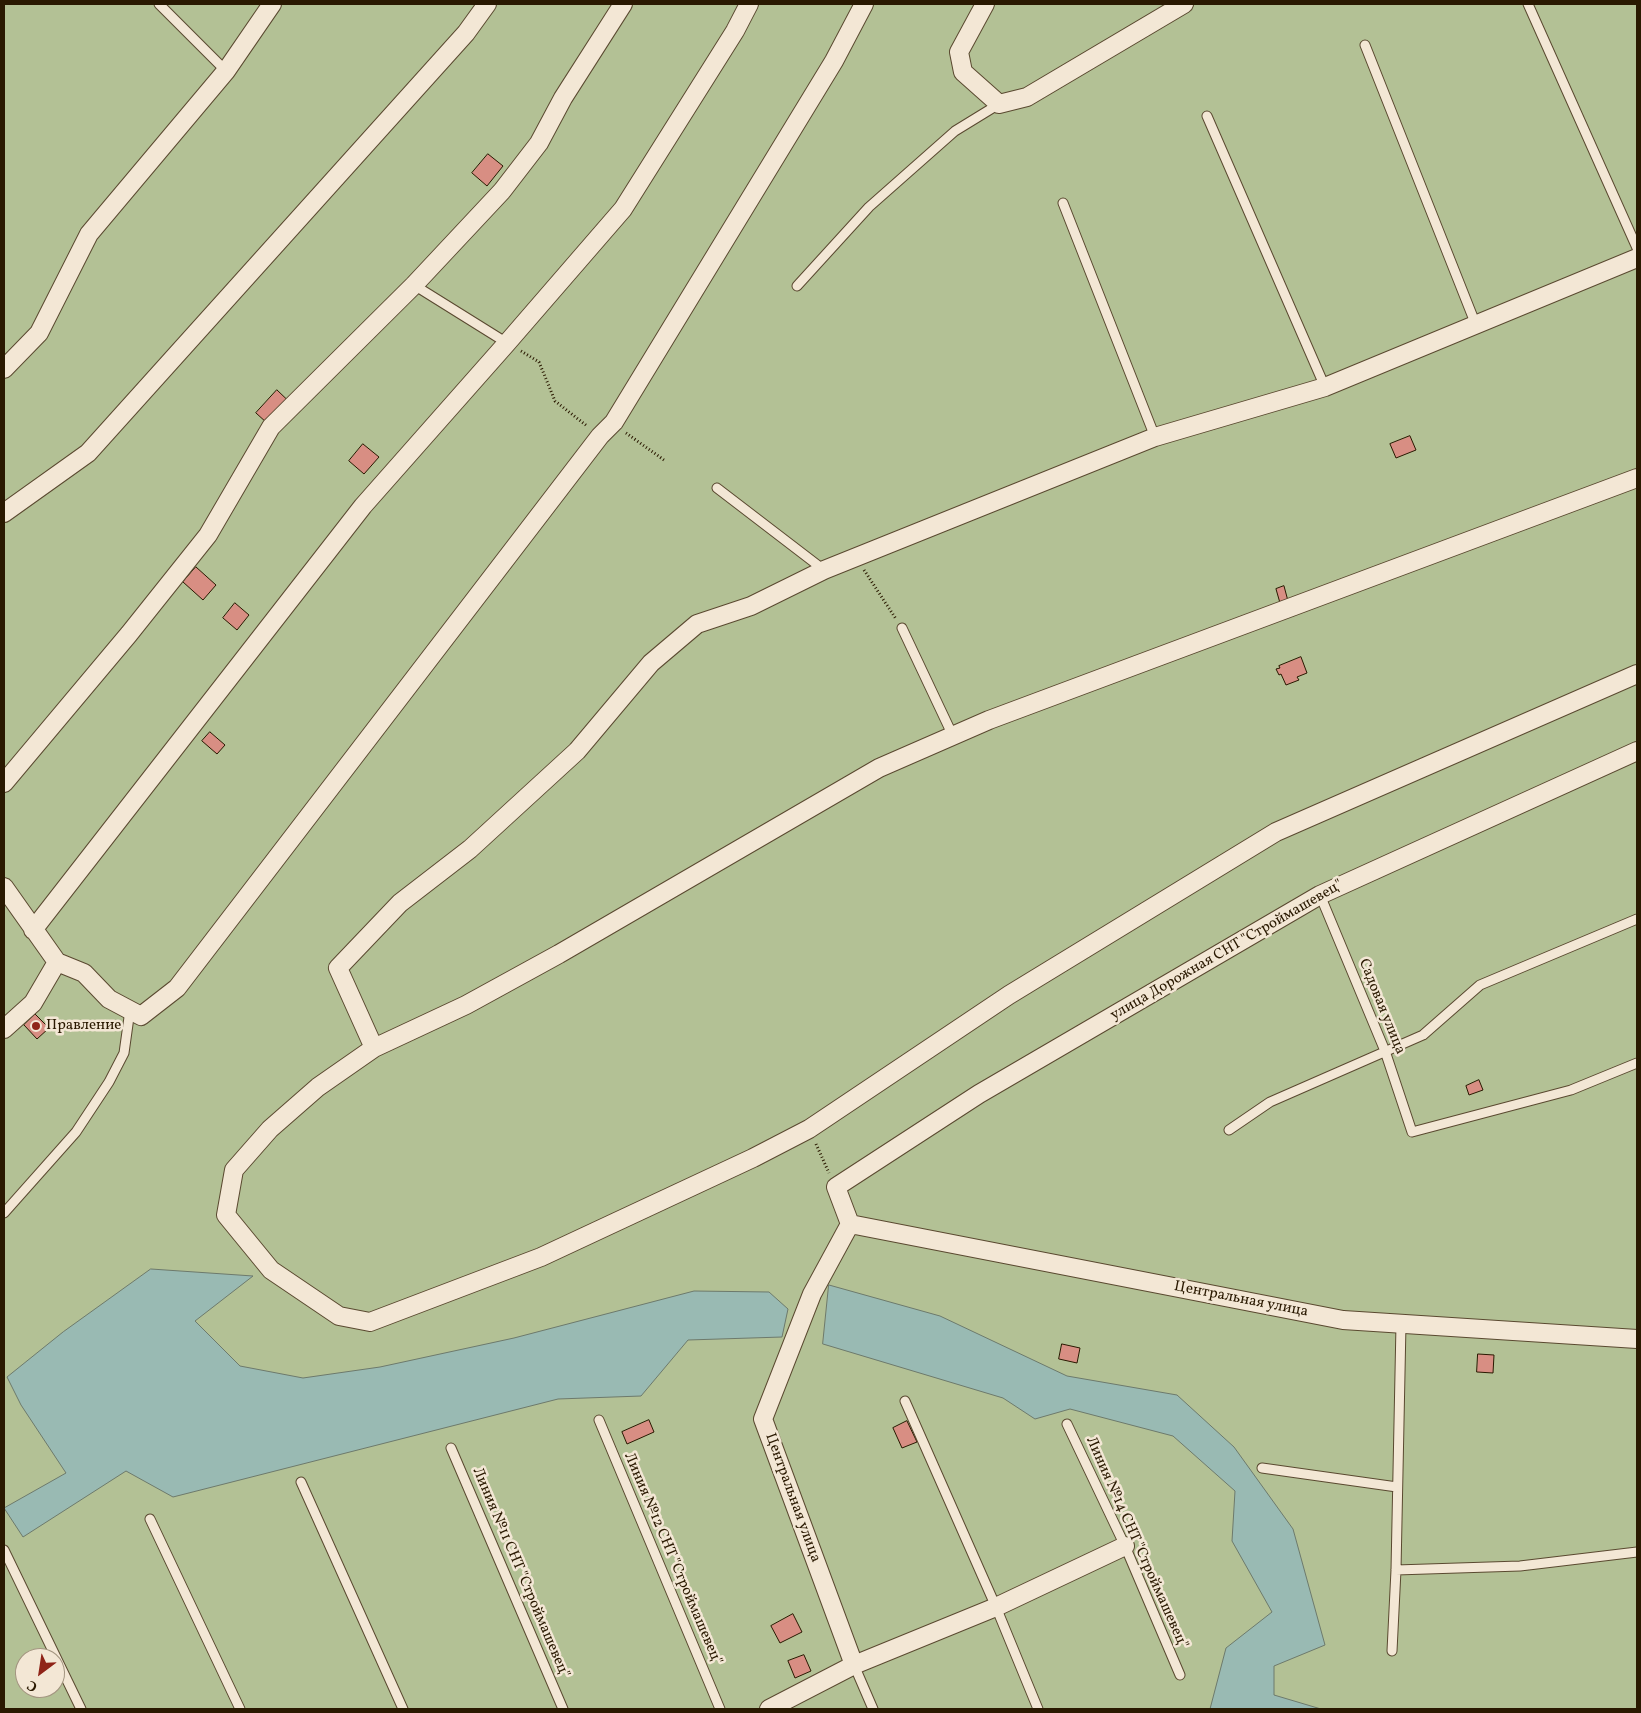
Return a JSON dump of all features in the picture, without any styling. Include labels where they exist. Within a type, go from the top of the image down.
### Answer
[{"type":"street","points":[[4,369],[39,333],[89,234],[226,71],[272,4]]},
{"type":"street","points":[[4,513],[88,453],[466,33],[487,4]]},
{"type":"street","points":[[4,783],[129,634],[208,535],[271,427],[414,285],[502,191],[539,143],[563,98],[623,4]]},
{"type":"street","points":[[34,930],[363,506],[623,210],[735,30],[749,4]]},
{"type":"street","points":[[4,887],[56,962],[84,973],[109,999],[142,1016],[177,988],[600,436],[614,422],[834,61],[864,4]]},
{"type":"street","points":[[985,4],[959,52],[963,72],[999,104],[1027,97],[1184,4]]},
{"type":"street","points":[[374,1048],[338,968],[400,903],[470,849],[577,751],[651,663],[697,624],[751,606],[824,570],[1155,437],[1325,388],[1637,258]]},
{"type":"street","points":[[1637,478],[998,717],[879,768],[559,954],[475,1000],[374,1048],[318,1087],[270,1129],[234,1170],[226,1215],[271,1270],[339,1316],[370,1322],[541,1257],[754,1158],[809,1129],[1009,995],[1276,832],[1637,674]]},
{"type":"street","name":"улица Дорожная СНТ \"Строймашевец\"","points":[[836,1187],[979,1094],[1320,895],[1637,751]]},
{"type":"street","points":[[4,1029],[33,1003],[56,962]]},
{"type":"street","points":[[836,1187],[850,1224]]},
{"type":"street","name":"Центральная улица","points":[[854,1666],[763,1419],[812,1294],[850,1224],[1343,1320],[1637,1339]]},
{"type":"street","points":[[769,1709],[854,1666],[996,1607],[1124,1546]]},
{"type":"lane","points":[[159,4],[226,71]]},
{"type":"lane","points":[[1528,4],[1637,248]]},
{"type":"lane","points":[[1365,45],[1476,325]]},
{"type":"lane","points":[[797,286],[869,207],[955,131],[999,104]]},
{"type":"lane","points":[[1207,116],[1325,388]]},
{"type":"lane","points":[[1063,203],[1155,437]]},
{"type":"lane","points":[[414,285],[507,343]]},
{"type":"lane","points":[[717,488],[824,570]]},
{"type":"lane","points":[[902,628],[953,736]]},
{"type":"lane","name":"Садовая улица","points":[[1320,895],[1386,1051],[1412,1132],[1571,1090],[1637,1064]]},
{"type":"lane","points":[[1229,1130],[1270,1102],[1423,1035],[1480,985],[1637,919]]},
{"type":"lane","points":[[4,1213],[76,1132],[109,1082],[124,1053],[130,1010]]},
{"type":"lane","points":[[1392,1651],[1396,1570],[1400,1324]]},
{"type":"lane","points":[[905,1402],[996,1607],[1038,1709]]},
{"type":"lane","name":"Линия №12 СНТ \"Строймашевец\"","points":[[599,1420],[720,1709]]},
{"type":"lane","name":"Линия №14 СНТ \"Строймашевец\"","points":[[1067,1424],[1124,1546],[1180,1675]]},
{"type":"lane","name":"Линия №11 СНТ \"Строймашевец\"","points":[[452,1448],[563,1709]]},
{"type":"lane","points":[[1262,1468],[1397,1487]]},
{"type":"lane","points":[[302,1482],[403,1709]]},
{"type":"lane","points":[[150,1519],[240,1709]]},
{"type":"lane","points":[[4,1550],[81,1709]]},
{"type":"lane","points":[[1396,1570],[1520,1566],[1637,1552]]},
{"type":"lane","points":[[854,1666],[873,1709]]},
{"type":"path","points":[[507,343],[540,362],[556,401],[600,436]]},
{"type":"path","points":[[630,437],[664,460]]},
{"type":"path","points":[[856,557],[902,628]]},
{"type":"path","points":[[809,1129],[836,1187]]},
{"type":"green space","points":[[4,4],[1637,4],[1637,1709],[4,1709]]},
{"type":"water","points":[[151,1269],[253,1276],[195,1321],[240,1366],[303,1378],[380,1367],[514,1338],[694,1291],[769,1292],[788,1309],[782,1337],[688,1340],[641,1396],[558,1399],[173,1497],[126,1471],[23,1537],[4,1508],[66,1473],[21,1405],[7,1377],[63,1332]]},
{"type":"water","points":[[829,1285],[940,1316],[1067,1376],[1177,1395],[1234,1447],[1293,1529],[1325,1645],[1274,1666],[1274,1695],[1321,1709],[1210,1709],[1226,1648],[1272,1612],[1232,1541],[1235,1491],[1173,1436],[1070,1409],[1035,1419],[1003,1398],[823,1344]]},
{"type":"building","points":[[488,154],[503,166],[487,186],[472,173]]},
{"type":"building","points":[[277,390],[299,411],[278,433],[256,413]]},
{"type":"building","points":[[1410,436],[1416,450],[1396,458],[1390,444]]},
{"type":"building","points":[[363,444],[379,457],[364,474],[349,461]]},
{"type":"building","points":[[196,567],[216,585],[203,600],[183,582]]},
{"type":"building","points":[[1284,586],[1288,601],[1280,603],[1276,589]]},
{"type":"building","points":[[235,603],[249,615],[237,630],[223,618]]},
{"type":"building","points":[[1301,657],[1307,673],[1297,677],[1299,680],[1286,685],[1281,674],[1279,675],[1276,669]]},
{"type":"building","points":[[210,732],[225,745],[217,754],[202,741]]},
{"type":"building","name":"Правление","points":[[35,1014],[49,1028],[37,1039],[24,1025]]},
{"type":"building","points":[[1479,1080],[1483,1090],[1469,1095],[1466,1086]]},
{"type":"building","points":[[1062,1344],[1080,1348],[1077,1363],[1059,1359]]},
{"type":"building","points":[[1478,1354],[1494,1355],[1493,1373],[1477,1372]]},
{"type":"building","points":[[649,1420],[654,1432],[627,1444],[622,1432]]},
{"type":"building","points":[[907,1421],[917,1442],[902,1448],[893,1428]]},
{"type":"building","points":[[793,1614],[802,1632],[780,1643],[771,1626]]},
{"type":"building","points":[[804,1655],[811,1671],[795,1678],[788,1661]]},
{"type":"place","name":"Правление","points":[[36,1026]]}]
